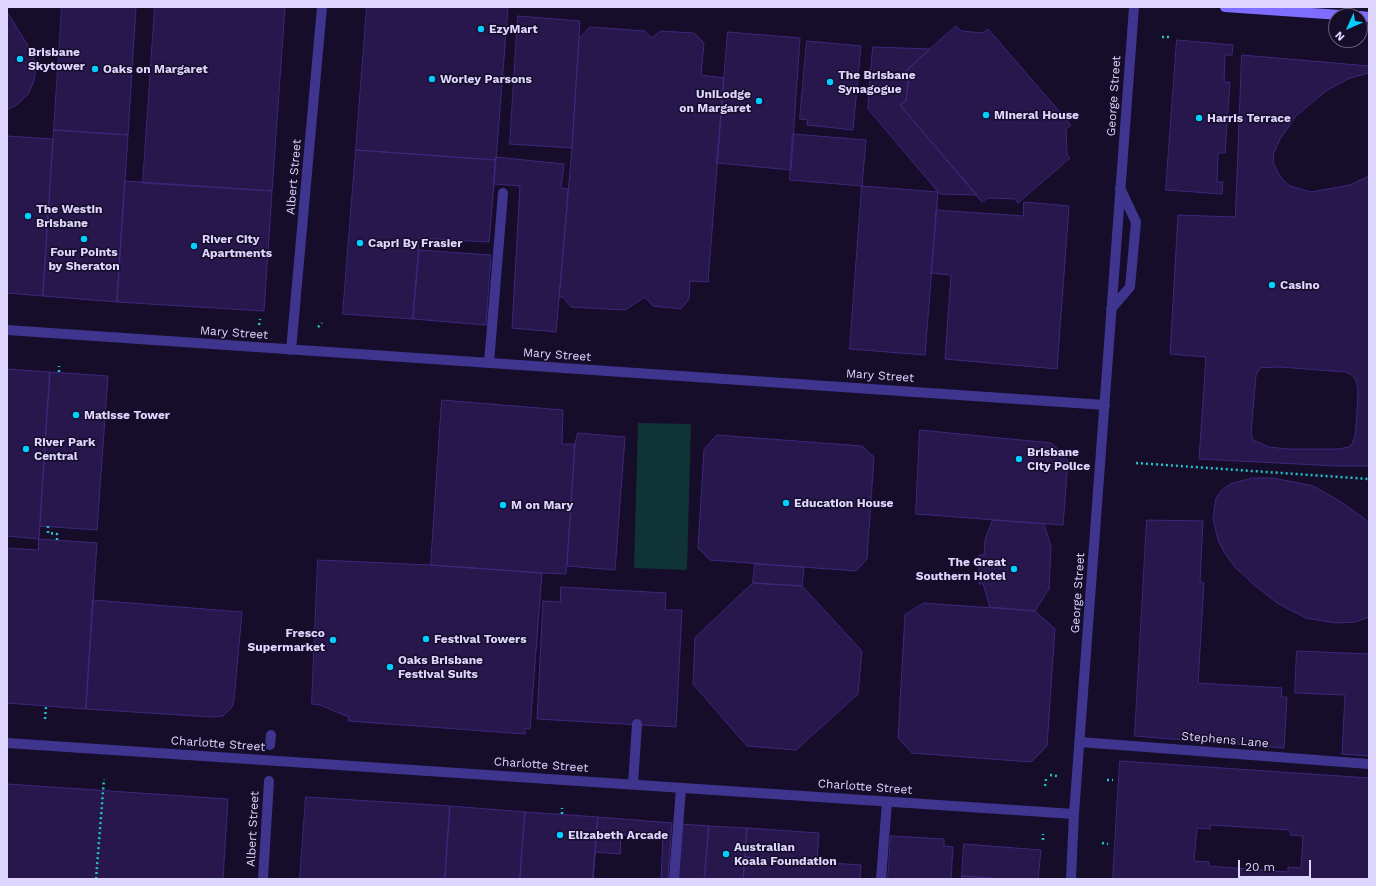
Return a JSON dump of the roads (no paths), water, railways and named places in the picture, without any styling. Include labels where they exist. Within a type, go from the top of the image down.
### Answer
[{"type":"main road","points":[[1225,7],[1328,14]]},
{"type":"street","name":"Albert Street","points":[[292,350],[322,7]]},
{"type":"street","name":"George Street","points":[[1071,879],[1074,814],[1134,7]]},
{"type":"street","name":"George Street","points":[[1111,309],[1130,287],[1136,222],[1120,188]]},
{"type":"street","points":[[489,363],[503,193]]},
{"type":"street","name":"Mary Street","points":[[7,330],[1105,405]]},
{"type":"street","points":[[633,784],[637,724]]},
{"type":"street","name":"Stephens Lane","points":[[1080,742],[1369,764]]},
{"type":"street","name":"Charlotte Street","points":[[7,743],[1074,814]]},
{"type":"street","name":"Albert Street","points":[[264,879],[268,781]]},
{"type":"street","points":[[674,879],[681,788]]},
{"type":"street","points":[[881,879],[887,802]]},
{"type":"place","name":"EzyMart","points":[[481,29]]},
{"type":"place","name":"Brisbane Skytower","points":[[20,59]]},
{"type":"place","name":"Oaks on Margaret","points":[[95,69]]},
{"type":"place","name":"Worley Parsons","points":[[432,79]]},
{"type":"place","name":"The Brisbane Synagogue","points":[[830,82]]},
{"type":"place","name":"UniLodge on Margaret","points":[[759,101]]},
{"type":"place","name":"Mineral House","points":[[986,115]]},
{"type":"place","name":"Harris Terrace","points":[[1199,118]]},
{"type":"place","name":"The Westin Brisbane","points":[[28,216]]},
{"type":"place","name":"Four Points by Sheraton","points":[[84,239]]},
{"type":"place","name":"Capri By Frasier","points":[[360,243]]},
{"type":"place","name":"River City Apartments","points":[[194,246]]},
{"type":"place","name":"Casino","points":[[1272,285]]},
{"type":"place","name":"Matisse Tower","points":[[76,415]]},
{"type":"place","name":"River Park Central","points":[[26,449]]},
{"type":"place","name":"Brisbane City Police","points":[[1019,459]]},
{"type":"place","name":"Education House","points":[[786,503]]},
{"type":"place","name":"M on Mary","points":[[503,505]]},
{"type":"place","name":"The Great Southern Hotel","points":[[1014,569]]},
{"type":"place","name":"Festival Towers","points":[[426,639]]},
{"type":"place","name":"Fresco Supermarket","points":[[333,640]]},
{"type":"place","name":"Oaks Brisbane Festival Suits","points":[[390,667]]},
{"type":"place","name":"Elizabeth Arcade","points":[[560,835]]},
{"type":"place","name":"Australian Koala Foundation","points":[[726,854]]}]
